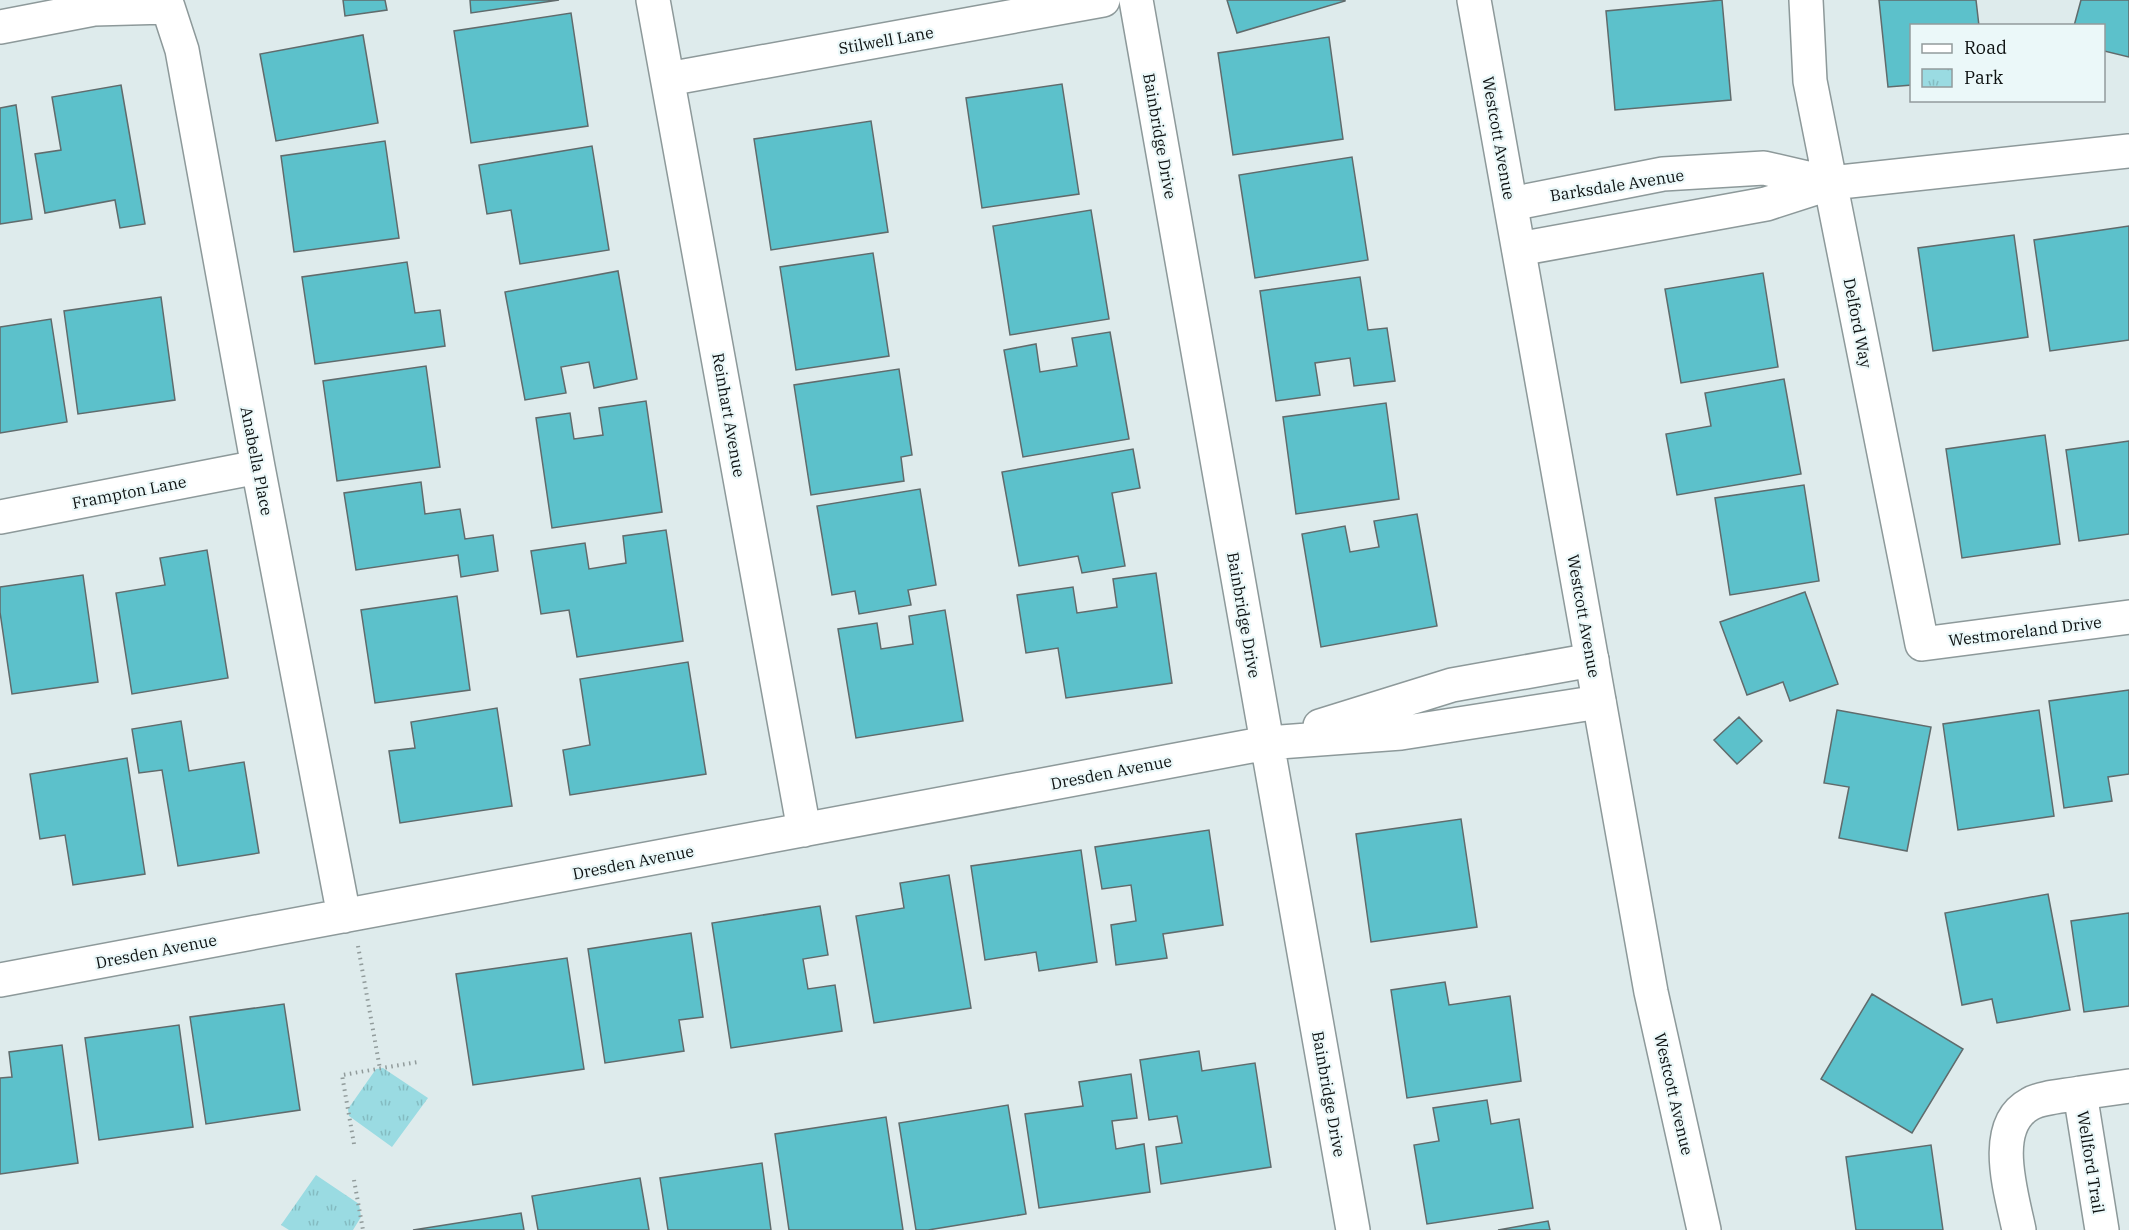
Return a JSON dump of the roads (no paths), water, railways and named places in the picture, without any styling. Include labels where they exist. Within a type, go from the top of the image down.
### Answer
[{"type":"street","name":"Reinhart Avenue","points":[[653,0],[804,830]]},
{"type":"street","name":"Stilwell Lane","points":[[668,80],[1103,0]]},
{"type":"street","name":"Bainbridge Drive","points":[[1136,0],[1353,1230]]},
{"type":"street","name":"Westcott Avenue","points":[[1474,0],[1651,992],[1704,1230]]},
{"type":"street","name":"Delford Way","points":[[1806,0],[1810,81],[1922,644]]},
{"type":"street","name":"Anabella Place","points":[[0,27],[94,9],[168,7],[182,50],[258,467],[344,916]]},
{"type":"street","name":"Barksdale Avenue","points":[[1519,249],[1766,204],[1831,183],[2129,151]]},
{"type":"street","name":"Barksdale Avenue","points":[[1510,204],[1664,174],[1764,168],[1831,183]]},
{"type":"street","name":"Frampton Lane","points":[[0,517],[258,467]]},
{"type":"street","name":"Westmoreland Drive","points":[[1922,644],[2129,617]]},
{"type":"street","name":"Dresden Avenue","points":[[1267,743],[1452,685],[1592,660]]},
{"type":"street","name":"Dresden Avenue","points":[[0,980],[1267,743],[1401,733],[1599,702]]},
{"type":"street","name":"Wellford Trail","points":[[2019,1230],[2007,1171],[2005,1145],[2012,1121],[2029,1104],[2129,1086]]},
{"type":"street","name":"Wellford Trail","points":[[2080,1093],[2102,1230]]}]
